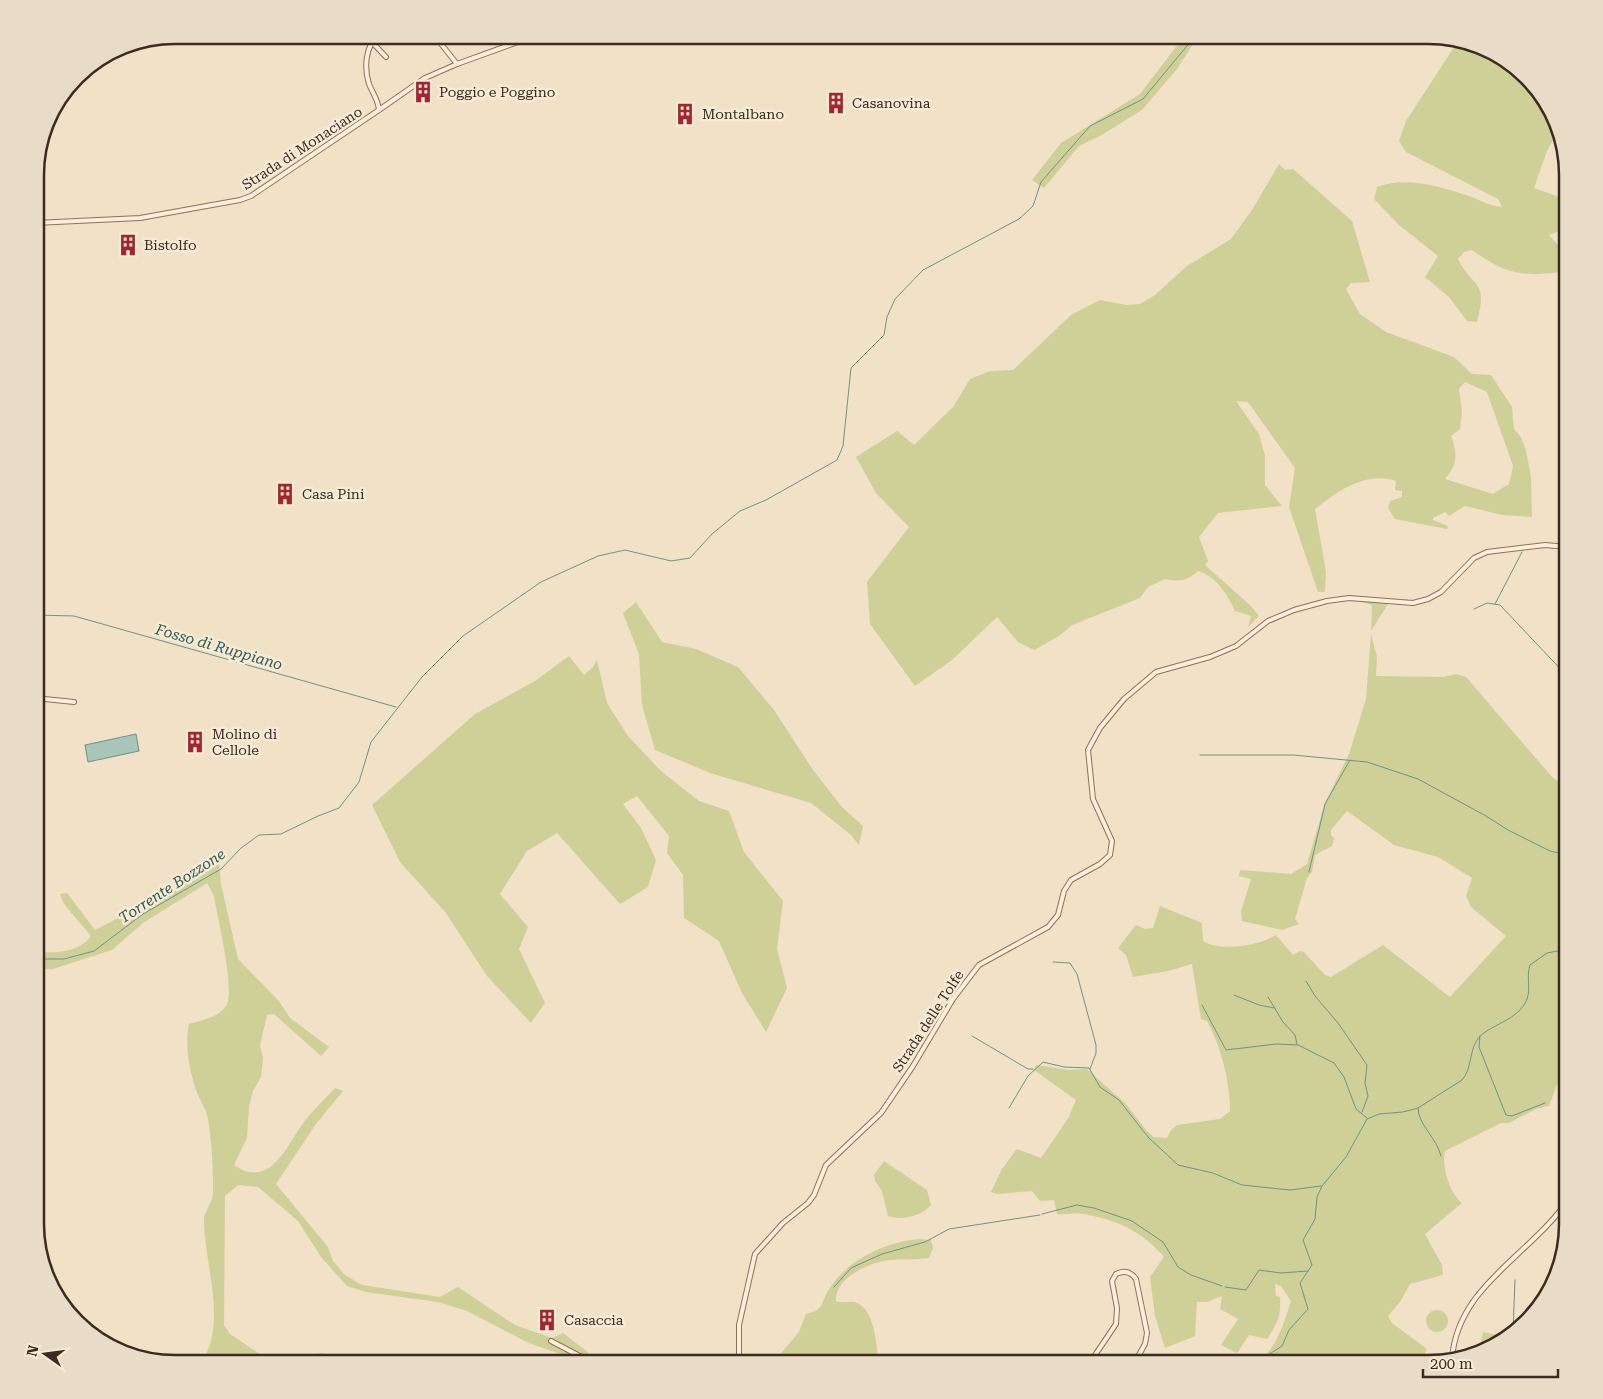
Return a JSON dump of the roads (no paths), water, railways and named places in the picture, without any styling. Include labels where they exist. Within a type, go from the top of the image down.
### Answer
[{"type":"street","name":"Strada di Monaciano","points":[[44,223],[132,219],[240,200],[251,196],[379,110],[377,96],[370,86],[367,71],[370,44]]},
{"type":"street","points":[[374,44],[386,57]]},
{"type":"street","points":[[441,44],[457,64]]},
{"type":"street","points":[[379,110],[425,78],[512,44]]},
{"type":"street","name":"Strada delle Tolfe","points":[[739,1355],[738,1325],[756,1254],[783,1223],[808,1203],[826,1165],[842,1152],[884,1109],[949,1005],[979,965],[1035,936],[1048,927],[1058,915],[1064,891],[1071,880],[1100,864],[1110,854],[1112,841],[1092,793],[1088,750],[1100,728],[1124,699],[1156,672],[1210,657],[1236,646],[1257,628],[1280,615],[1327,600],[1349,598],[1413,603],[1428,599],[1440,592],[1474,558],[1487,552],[1545,545],[1559,546]]},
{"type":"street","points":[[44,699],[74,702]]},
{"type":"street","points":[[1453,1353],[1455,1336],[1475,1297],[1559,1212]]},
{"type":"street","points":[[1095,1355],[1116,1324],[1117,1308],[1112,1281],[1121,1272],[1130,1274],[1136,1279],[1146,1330],[1144,1344],[1138,1355]]},
{"type":"street","points":[[551,1341],[578,1355]]},
{"type":"waterway","name":"Torrente Bozzone","points":[[44,959],[64,959],[94,951],[143,914],[221,869],[241,848],[259,835],[281,834],[339,808],[359,782],[371,742],[422,677],[463,636],[541,582],[598,556],[625,550],[671,561],[690,558],[712,534],[740,511],[766,500],[837,460],[843,446],[851,368],[884,335],[887,317],[895,299],[923,270],[1019,219],[1033,206],[1041,182],[1090,126],[1143,99],[1189,44]]},
{"type":"waterway","points":[[1495,604],[1522,552]]},
{"type":"waterway","points":[[1474,609],[1487,603],[1500,605],[1559,667]]},
{"type":"waterway","name":"Fosso di Ruppiano","points":[[44,615],[74,616],[396,707]]},
{"type":"waterway","points":[[1200,755],[1293,755],[1367,762],[1418,779],[1508,830],[1550,851],[1559,853]]},
{"type":"waterway","points":[[1309,872],[1325,804],[1350,760]]},
{"type":"waterway","points":[[1268,1355],[1282,1346],[1289,1330],[1308,1309],[1300,1283],[1312,1265],[1303,1240],[1315,1219],[1317,1197],[1322,1186],[1346,1157],[1367,1119],[1379,1114],[1403,1112],[1418,1108],[1462,1080],[1467,1071],[1477,1040],[1488,1030],[1510,1018],[1523,1007],[1528,995],[1530,965],[1547,953],[1559,951]]},
{"type":"waterway","points":[[1053,962],[1070,963],[1077,974],[1096,1045],[1096,1053],[1090,1069]]},
{"type":"waterway","points":[[1306,981],[1315,996],[1338,1023],[1367,1065],[1365,1083],[1368,1096],[1362,1112]]},
{"type":"waterway","points":[[1234,995],[1259,1005],[1274,1008]]},
{"type":"waterway","points":[[1268,997],[1283,1022],[1295,1035],[1297,1044]]},
{"type":"waterway","points":[[1202,1005],[1226,1050],[1276,1044],[1298,1045],[1334,1063],[1344,1077],[1356,1109],[1367,1118]]},
{"type":"waterway","points":[[972,1036],[1028,1069],[1033,1069]]},
{"type":"waterway","points":[[1480,1036],[1479,1047],[1506,1115],[1512,1116],[1545,1103]]},
{"type":"waterway","points":[[1009,1108],[1028,1076],[1043,1062],[1064,1067],[1089,1068],[1100,1087],[1119,1100],[1148,1137],[1178,1165],[1213,1173],[1242,1185],[1290,1190],[1321,1186]]},
{"type":"waterway","points":[[1418,1108],[1421,1120],[1436,1143],[1441,1156]]},
{"type":"waterway","points":[[1042,1214],[1077,1205],[1094,1208],[1132,1221],[1163,1242],[1178,1267],[1191,1275],[1222,1286]]},
{"type":"waterway","points":[[834,1287],[851,1268],[882,1254],[925,1242],[949,1229],[1040,1215]]},
{"type":"waterway","points":[[1225,1287],[1246,1290],[1259,1270],[1281,1273],[1308,1271]]},
{"type":"waterway","points":[[1513,1323],[1515,1280]]},
{"type":"place","name":"Poggio e Poggino","points":[[423,92]]},
{"type":"place","name":"Casanovina","points":[[836,103]]},
{"type":"place","name":"Montalbano","points":[[685,114]]},
{"type":"place","name":"Bistolfo","points":[[128,245]]},
{"type":"place","name":"Casa Pini","points":[[285,494]]},
{"type":"place","name":"Molino di Cellole","points":[[195,742]]},
{"type":"place","name":"Casaccia","points":[[547,1320]]}]
